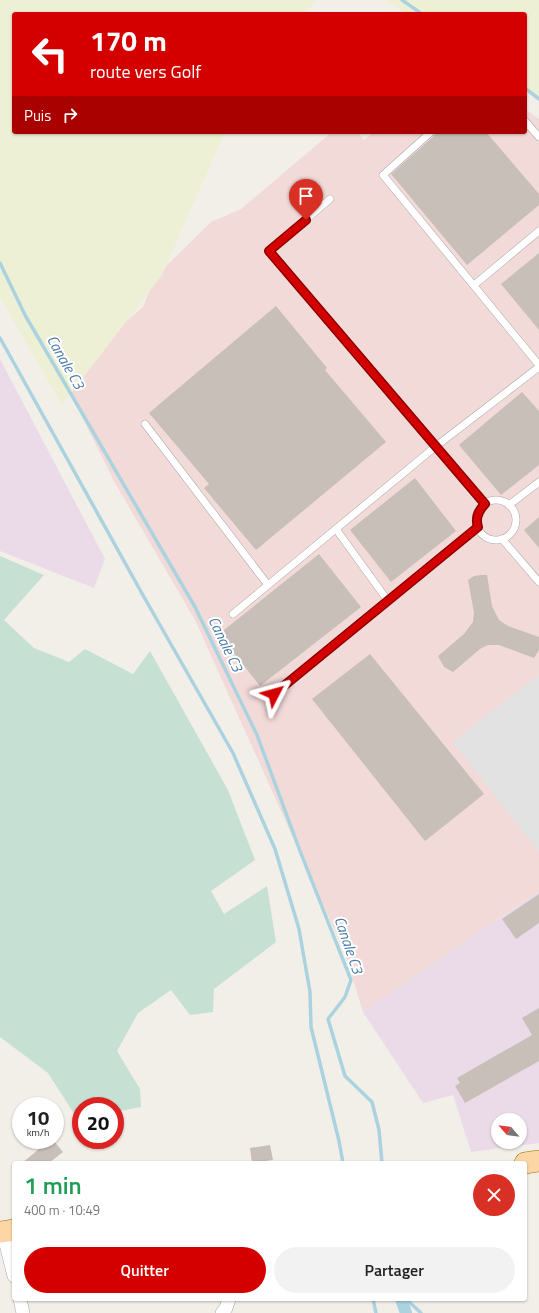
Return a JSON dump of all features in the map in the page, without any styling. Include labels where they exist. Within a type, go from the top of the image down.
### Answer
[{"type":"main road","points":[[527,1163],[539,1161]]},
{"type":"street","points":[[6,1231],[12,1265]]},
{"type":"street","points":[[20,1301],[23,1313]]},
{"type":"street","points":[[222,1313],[226,1308],[228,1301]]},
{"type":"lane","points":[[527,123],[539,137]]},
{"type":"lane","points":[[232,614],[435,447],[539,366],[383,175],[429,134]]},
{"type":"lane","points":[[330,199],[269,251],[485,504]]},
{"type":"lane","points":[[474,285],[539,231]]},
{"type":"lane","points":[[146,424],[268,585]]},
{"type":"lane","points":[[509,505],[539,482]]},
{"type":"lane","points":[[497,500],[509,505],[515,514],[516,520],[512,533],[502,539],[496,540],[489,539],[481,533],[478,527],[477,516],[480,509],[485,504],[497,500]]},
{"type":"lane","points":[[274,694],[478,527]]},
{"type":"lane","points":[[336,529],[388,601]]},
{"type":"lane","points":[[502,539],[539,582]]},
{"type":"shaded area","points":[[527,110],[539,119],[539,891],[363,1012],[345,953],[195,620],[115,483],[62,377],[143,307],[154,278],[211,222],[241,209],[330,134],[359,134],[364,140],[372,134],[527,134]]},
{"type":"shaded area","points":[[0,359],[105,559],[94,588],[0,551]]},
{"type":"shaded area","points":[[539,674],[539,852],[453,742]]},
{"type":"shaded area","points":[[539,891],[539,1143],[527,1145],[527,1113],[491,1113],[491,1149],[494,1149],[471,1152],[453,1095],[423,1103],[363,1012]]},
{"type":"green space","points":[[0,0],[316,0],[306,12],[12,12],[12,134],[224,134],[162,275],[62,405],[0,298]]},
{"type":"green space","points":[[386,0],[539,0],[539,99],[527,92],[527,12],[404,12]]},
{"type":"green space","points":[[0,556],[44,575],[4,620],[34,648],[69,662],[85,649],[133,674],[150,651],[228,790],[255,860],[211,891],[224,914],[267,886],[276,942],[214,989],[213,1012],[190,1015],[171,990],[138,1013],[117,1051],[140,1089],[141,1107],[124,1110],[124,1097],[72,1097],[72,1110],[48,1073],[0,1037]]},
{"type":"building","points":[[435,134],[488,134],[539,194],[539,205],[467,265],[391,174]]},
{"type":"building","points":[[539,253],[539,330],[501,284]]},
{"type":"building","points":[[276,306],[327,368],[325,370],[386,442],[256,550],[204,488],[209,484],[149,413]]},
{"type":"building","points":[[522,392],[539,411],[539,465],[501,495],[459,445]]},
{"type":"building","points":[[415,478],[456,531],[391,582],[350,530]]},
{"type":"building","points":[[539,517],[539,548],[524,530]]},
{"type":"building","points":[[319,554],[361,607],[260,686],[219,634]]},
{"type":"building","points":[[487,575],[492,606],[499,620],[508,626],[539,637],[539,650],[534,658],[499,645],[488,645],[480,649],[453,672],[444,667],[438,656],[464,634],[473,622],[474,613],[468,580],[474,576]]},
{"type":"building","points":[[370,654],[484,794],[425,841],[312,699]]},
{"type":"building","points":[[539,894],[539,923],[516,939],[502,919]]},
{"type":"building","points":[[539,1008],[539,1061],[465,1103],[455,1086],[460,1083],[457,1078],[532,1035],[522,1018]]},
{"type":"building","points":[[270,1145],[273,1160],[252,1161],[250,1148]]},
{"type":"building","points":[[39,1149],[60,1149],[63,1152],[52,1161],[24,1161]]},
{"type":"waterway","points":[[402,0],[419,12]]},
{"type":"waterway","points":[[527,90],[539,99]]},
{"type":"waterway","name":"Canale C3","points":[[0,263],[25,315],[195,607],[257,735],[300,851],[351,980],[345,997],[328,1019],[345,1076],[372,1102],[379,1130],[382,1161]]},
{"type":"waterway","points":[[0,338],[144,597],[233,753],[275,849],[299,929],[310,992],[311,1027],[343,1161]]},
{"type":"waterway","points":[[373,1301],[376,1313]]},
{"type":"waterway","points":[[402,1301],[406,1313]]},
{"type":"waterway","name":"Canale C3","points":[[408,1301],[421,1313]]},
{"type":"route","points":[[274,694],[478,527],[477,516],[480,509],[485,504],[269,251],[306,220]]}]
